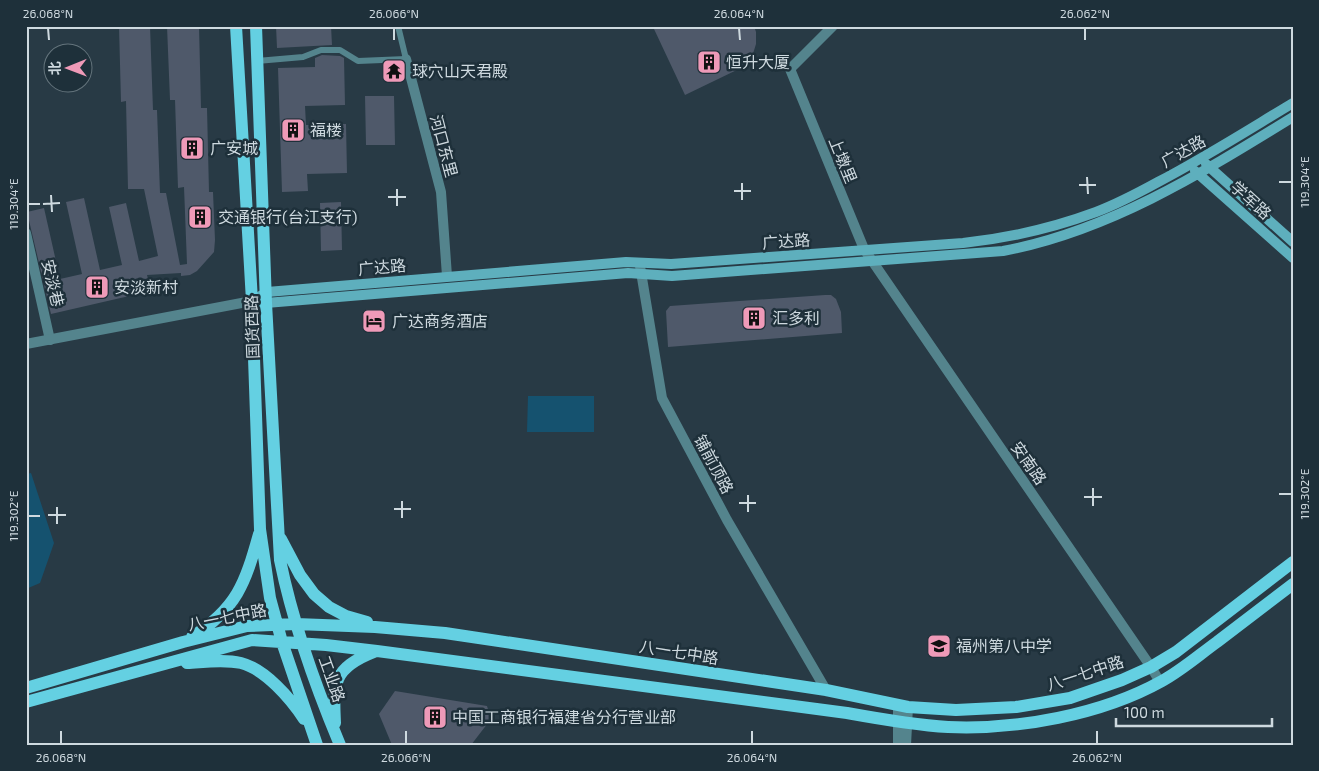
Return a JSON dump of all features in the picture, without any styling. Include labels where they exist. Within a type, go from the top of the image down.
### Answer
[{"type":"main road","name":"国货西路","points":[[236,26],[252,301],[260,529],[270,598],[278,624]]},
{"type":"main road","name":"国货西路","points":[[256,26],[278,534],[280,560],[296,624]]},
{"type":"main road","name":"广达路","points":[[252,301],[447,276],[640,261],[671,264],[970,242],[1008,237],[1038,230],[1105,208],[1130,197],[1200,159],[1293,103]]},
{"type":"main road","name":"广达路","points":[[267,298],[641,273],[672,276],[993,252],[1024,247],[1053,239],[1146,201],[1200,174],[1293,117]]},
{"type":"main road","name":"学军路","points":[[1200,159],[1293,242]]},
{"type":"main road","name":"学军路","points":[[1188,165],[1293,258]]},
{"type":"main road","points":[[183,642],[209,626],[234,600],[252,560],[260,529]]},
{"type":"main road","points":[[278,534],[300,575],[314,594],[329,607],[346,616],[363,620],[375,627]]},
{"type":"main road","name":"八一七中路","points":[[26,688],[183,642],[247,626],[296,624],[375,627],[445,633],[826,690],[903,706],[956,710],[1016,707],[1050,702],[1093,691],[1151,667],[1176,652],[1293,562]]},
{"type":"main road","name":"八一七中路","points":[[26,702],[252,640],[377,651],[846,713],[902,723],[972,727],[1034,722],[1094,708],[1160,682],[1185,666],[1293,584]]},
{"type":"main road","points":[[278,624],[282,642],[316,741]]},
{"type":"main road","name":"工业路","points":[[296,624],[320,698],[338,739]]},
{"type":"main road","points":[[338,739],[333,697],[336,681],[340,673],[358,659],[377,651]]},
{"type":"main road","points":[[157,665],[230,661],[243,663],[256,669],[283,694],[303,717],[316,741]]},
{"type":"street","name":"上墩里","points":[[833,26],[790,69],[871,262]]},
{"type":"street","name":"河口东里","points":[[406,59],[441,192],[447,276]]},
{"type":"street","name":"安淡巷","points":[[26,233],[50,340]]},
{"type":"street","name":"铺前顶路","points":[[640,261],[662,398],[727,520],[826,690]]},
{"type":"street","name":"安南路","points":[[871,262],[1160,682]]},
{"type":"street","name":"广达路","points":[[26,344],[252,301]]},
{"type":"street","points":[[898,745],[903,706]]},
{"type":"street","points":[[902,723],[906,745]]},
{"type":"lane","name":"河口东里","points":[[398,26],[406,59]]},
{"type":"lane","points":[[257,61],[302,57],[321,50],[340,50],[358,61],[406,59]]},
{"type":"shaded area","points":[[528,396],[594,396],[594,432],[527,432]]},
{"type":"shaded area","points":[[31,473],[54,543],[40,583],[26,589],[26,474]]},
{"type":"building","points":[[119,26],[150,26],[153,110],[157,110],[160,193],[166,193],[180,265],[187,264],[184,187],[178,188],[175,100],[170,100],[167,26],[199,26],[201,108],[207,108],[209,192],[213,192],[214,252],[197,271],[190,275],[181,276],[181,273],[147,275],[151,291],[51,314],[27,212],[44,208],[60,279],[82,274],[66,202],[84,198],[100,270],[122,265],[109,207],[126,203],[139,261],[158,256],[144,189],[128,189],[126,101],[121,102]]},
{"type":"building","points":[[276,26],[331,26],[332,45],[277,48]]},
{"type":"building","name":"恒升大厦","points":[[660,26],[754,26],[756,44],[752,57],[743,67],[685,95],[654,29]]},
{"type":"building","points":[[322,55],[344,58],[345,105],[305,106],[306,125],[346,124],[347,173],[307,174],[308,191],[282,192],[278,68],[315,67],[315,58]]},
{"type":"building","name":"球穴山天君殿","points":[[400,64],[403,79],[388,79],[386,65]]},
{"type":"building","points":[[365,96],[394,96],[395,145],[366,145]]},
{"type":"building","points":[[341,202],[342,250],[321,251],[320,203]]},
{"type":"building","name":"汇多利","points":[[831,295],[836,299],[841,312],[842,333],[668,347],[666,311],[670,306]]},
{"type":"building","name":"中国工商银行福建省分行营业部","points":[[395,691],[487,706],[491,719],[471,745],[392,745],[379,714]]},
{"type":"place","name":"恒升大厦","points":[[709,62]]},
{"type":"place","name":"球穴山天君殿","points":[[394,71]]},
{"type":"place","name":"福楼","points":[[293,130]]},
{"type":"place","name":"广安城","points":[[192,148]]},
{"type":"place","name":"交通银行(台江支行)","points":[[200,217]]},
{"type":"place","name":"安淡新村","points":[[97,287]]},
{"type":"place","name":"汇多利","points":[[754,318]]},
{"type":"place","name":"广达商务酒店","points":[[374,321]]},
{"type":"place","name":"福州第八中学","points":[[939,646]]},
{"type":"place","name":"中国工商银行福建省分行营业部","points":[[435,717]]}]
